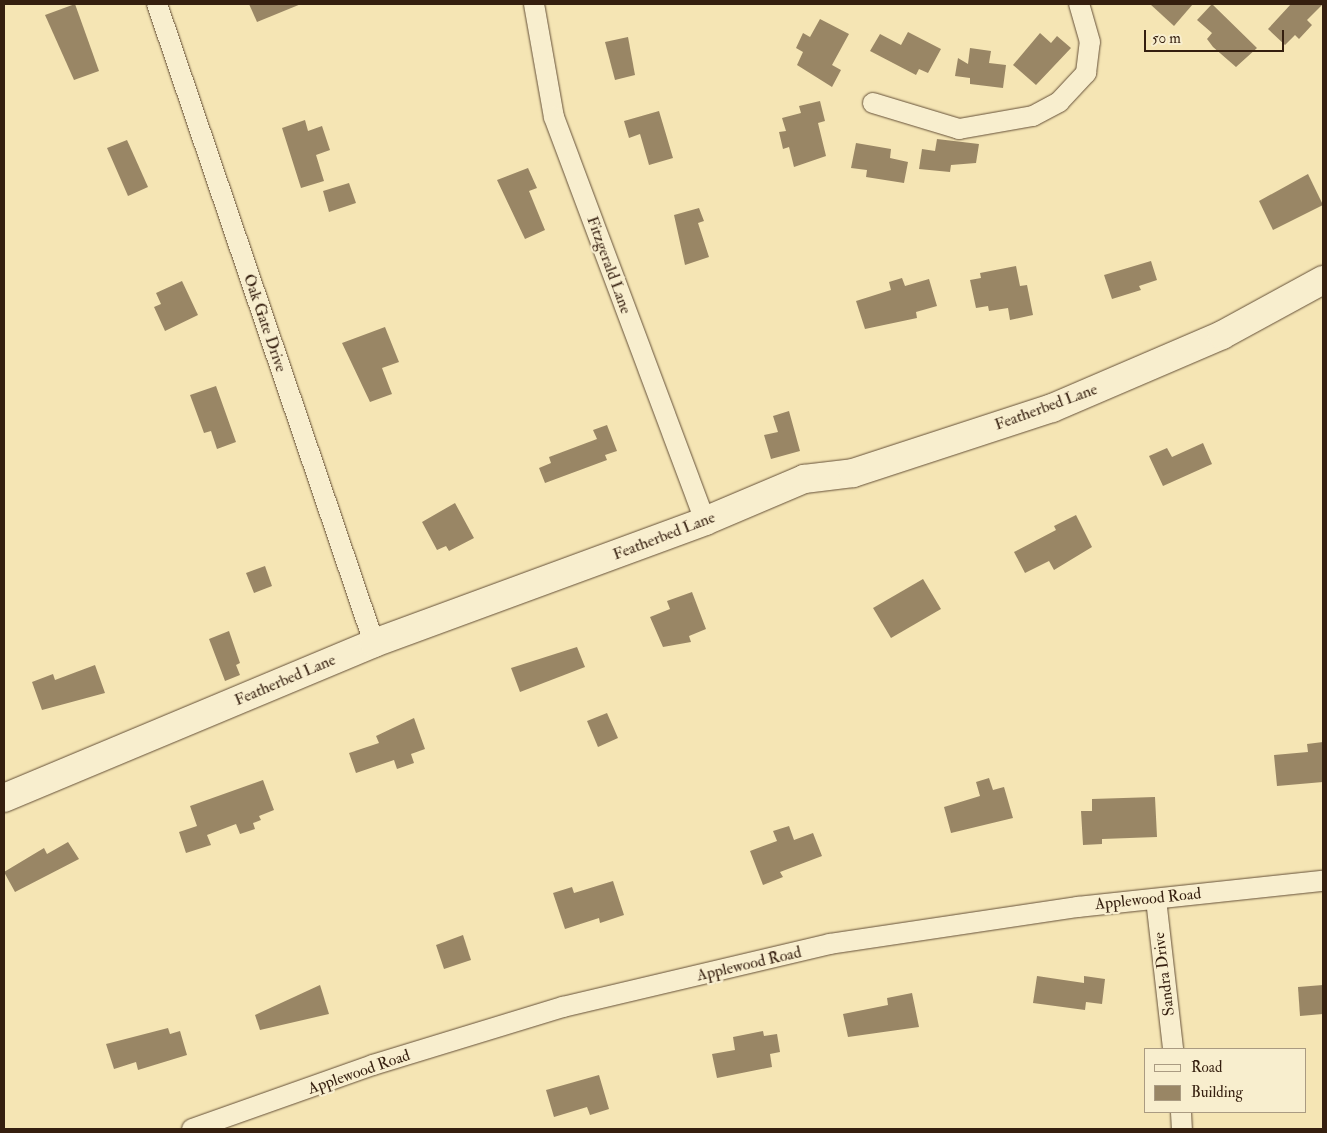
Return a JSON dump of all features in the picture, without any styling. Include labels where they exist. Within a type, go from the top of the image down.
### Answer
[{"type":"street","name":"Oak Gate Drive","points":[[157,4],[374,643]]},
{"type":"street","name":"Fitzgerald Lane","points":[[534,4],[554,117],[705,521]]},
{"type":"street","points":[[873,103],[959,129],[1033,116],[1059,102],[1086,73],[1090,42],[1079,4]]},
{"type":"street","name":"Featherbed Lane","points":[[4,798],[374,643],[705,521],[804,479],[853,473],[1052,408],[1222,335],[1323,280]]},
{"type":"street","name":"Applewood Road","points":[[192,1129],[373,1066],[564,1007],[830,944],[1156,898],[1323,881]]},
{"type":"street","name":"Sandra Drive","points":[[1156,898],[1173,1048]]},
{"type":"street","points":[[1181,1113],[1182,1129]]},
{"type":"building","points":[[75,4],[99,71],[74,80],[45,15]]},
{"type":"building","points":[[249,4],[301,4],[257,22]]},
{"type":"building","points":[[1150,4],[1193,4],[1174,26]]},
{"type":"building","points":[[1212,4],[1257,48],[1236,67],[1213,47],[1207,39],[1212,33],[1197,20]]},
{"type":"building","points":[[1291,4],[1323,4],[1307,20],[1312,25],[1299,39],[1295,35],[1285,45],[1268,29]]},
{"type":"building","points":[[820,19],[849,34],[832,65],[841,70],[832,87],[797,65],[803,52],[796,48],[803,33],[810,37]]},
{"type":"building","points":[[908,32],[941,49],[928,73],[919,69],[916,75],[870,51],[880,34],[901,45]]},
{"type":"building","points":[[1040,33],[1051,43],[1057,36],[1071,48],[1036,85],[1013,65]]},
{"type":"building","points":[[628,37],[635,75],[615,80],[605,42]]},
{"type":"building","points":[[970,48],[991,51],[989,63],[1006,65],[1003,88],[970,84],[970,78],[955,76],[958,58],[968,64]]},
{"type":"building","points":[[820,101],[825,121],[818,123],[826,156],[794,167],[789,147],[783,149],[779,132],[786,131],[782,118],[801,113],[799,106]]},
{"type":"building","points":[[659,111],[673,158],[649,165],[640,134],[629,138],[624,121]]},
{"type":"building","points":[[305,120],[308,131],[322,126],[330,150],[316,155],[324,181],[301,188],[282,128]]},
{"type":"building","points":[[937,139],[979,144],[976,163],[951,165],[950,172],[919,169],[922,149],[935,151]]},
{"type":"building","points":[[127,140],[148,187],[128,196],[107,148]]},
{"type":"building","points":[[856,143],[891,149],[890,158],[908,162],[904,183],[866,177],[867,170],[851,168]]},
{"type":"building","points":[[528,168],[537,188],[529,191],[545,230],[525,239],[497,180]]},
{"type":"building","points":[[1308,174],[1323,205],[1273,230],[1259,201]]},
{"type":"building","points":[[349,183],[356,203],[329,212],[323,191]]},
{"type":"building","points":[[699,208],[704,221],[698,223],[709,257],[685,265],[674,215]]},
{"type":"building","points":[[1151,261],[1157,280],[1139,286],[1141,290],[1112,299],[1104,275]]},
{"type":"building","points":[[1016,266],[1020,286],[1027,285],[1033,315],[1010,320],[1008,308],[989,311],[988,306],[976,308],[970,280],[981,278],[980,273]]},
{"type":"building","points":[[902,278],[905,286],[929,279],[937,306],[916,312],[917,318],[865,329],[856,301],[891,290],[889,282]]},
{"type":"building","points":[[182,281],[198,315],[165,331],[154,307],[161,304],[156,293]]},
{"type":"building","points":[[385,327],[399,362],[382,368],[392,394],[370,402],[342,343]]},
{"type":"building","points":[[216,386],[236,442],[217,449],[211,431],[204,433],[190,395]]},
{"type":"building","points":[[789,411],[800,451],[771,459],[764,435],[778,432],[773,416]]},
{"type":"building","points":[[607,425],[617,451],[605,455],[607,460],[545,483],[539,468],[551,463],[549,457],[597,439],[593,430]]},
{"type":"building","points":[[1203,443],[1212,464],[1163,486],[1149,456],[1167,448],[1172,457]]},
{"type":"building","points":[[455,503],[474,538],[449,551],[446,546],[437,550],[422,522]]},
{"type":"building","points":[[1076,515],[1092,547],[1054,570],[1049,561],[1025,573],[1014,552],[1056,530],[1054,526]]},
{"type":"building","points":[[265,566],[272,586],[254,593],[246,573]]},
{"type":"building","points":[[923,579],[941,609],[891,638],[873,608]]},
{"type":"building","points":[[692,592],[706,629],[689,636],[691,642],[663,647],[650,617],[670,609],[667,601]]},
{"type":"building","points":[[229,631],[240,663],[236,665],[240,675],[225,681],[209,639]]},
{"type":"building","points":[[577,647],[585,667],[520,692],[511,668]]},
{"type":"building","points":[[95,665],[105,693],[42,710],[32,682],[53,674],[55,680]]},
{"type":"building","points":[[607,713],[618,738],[598,747],[587,721]]},
{"type":"building","points":[[414,718],[425,749],[411,754],[414,763],[397,769],[394,760],[356,773],[349,753],[379,743],[376,736]]},
{"type":"building","points":[[1323,742],[1323,782],[1277,786],[1274,755],[1308,752],[1307,744]]},
{"type":"building","points":[[989,778],[993,790],[1004,787],[1013,818],[951,833],[944,807],[980,796],[976,782]]},
{"type":"building","points":[[263,780],[274,810],[259,816],[261,820],[253,823],[255,829],[240,834],[236,824],[207,835],[211,845],[186,853],[179,832],[197,826],[190,806]]},
{"type":"building","points":[[1155,797],[1157,837],[1102,839],[1102,844],[1083,845],[1081,811],[1092,811],[1092,799]]},
{"type":"building","points":[[789,826],[794,840],[813,833],[822,856],[780,872],[783,877],[763,885],[750,851],[777,841],[773,831]]},
{"type":"building","points":[[68,842],[79,859],[15,892],[4,872],[44,848],[47,854]]},
{"type":"building","points":[[613,881],[624,915],[600,923],[599,918],[565,929],[553,893],[572,887],[574,893]]},
{"type":"building","points":[[463,935],[471,960],[444,969],[436,945]]},
{"type":"building","points":[[1037,976],[1084,983],[1084,976],[1105,979],[1102,1004],[1086,1002],[1085,1010],[1033,1003]]},
{"type":"building","points":[[320,985],[329,1014],[260,1030],[255,1015]]},
{"type":"building","points":[[1323,985],[1323,1014],[1300,1016],[1298,987]]},
{"type":"building","points":[[912,993],[919,1027],[848,1037],[843,1014],[888,1005],[887,998]]},
{"type":"building","points":[[168,1028],[170,1034],[180,1031],[187,1055],[138,1070],[136,1062],[114,1069],[106,1044]]},
{"type":"building","points":[[763,1031],[764,1036],[777,1034],[780,1052],[770,1054],[772,1067],[717,1078],[712,1054],[735,1050],[733,1037]]},
{"type":"building","points":[[599,1075],[609,1109],[590,1115],[587,1107],[554,1117],[546,1090]]}]
